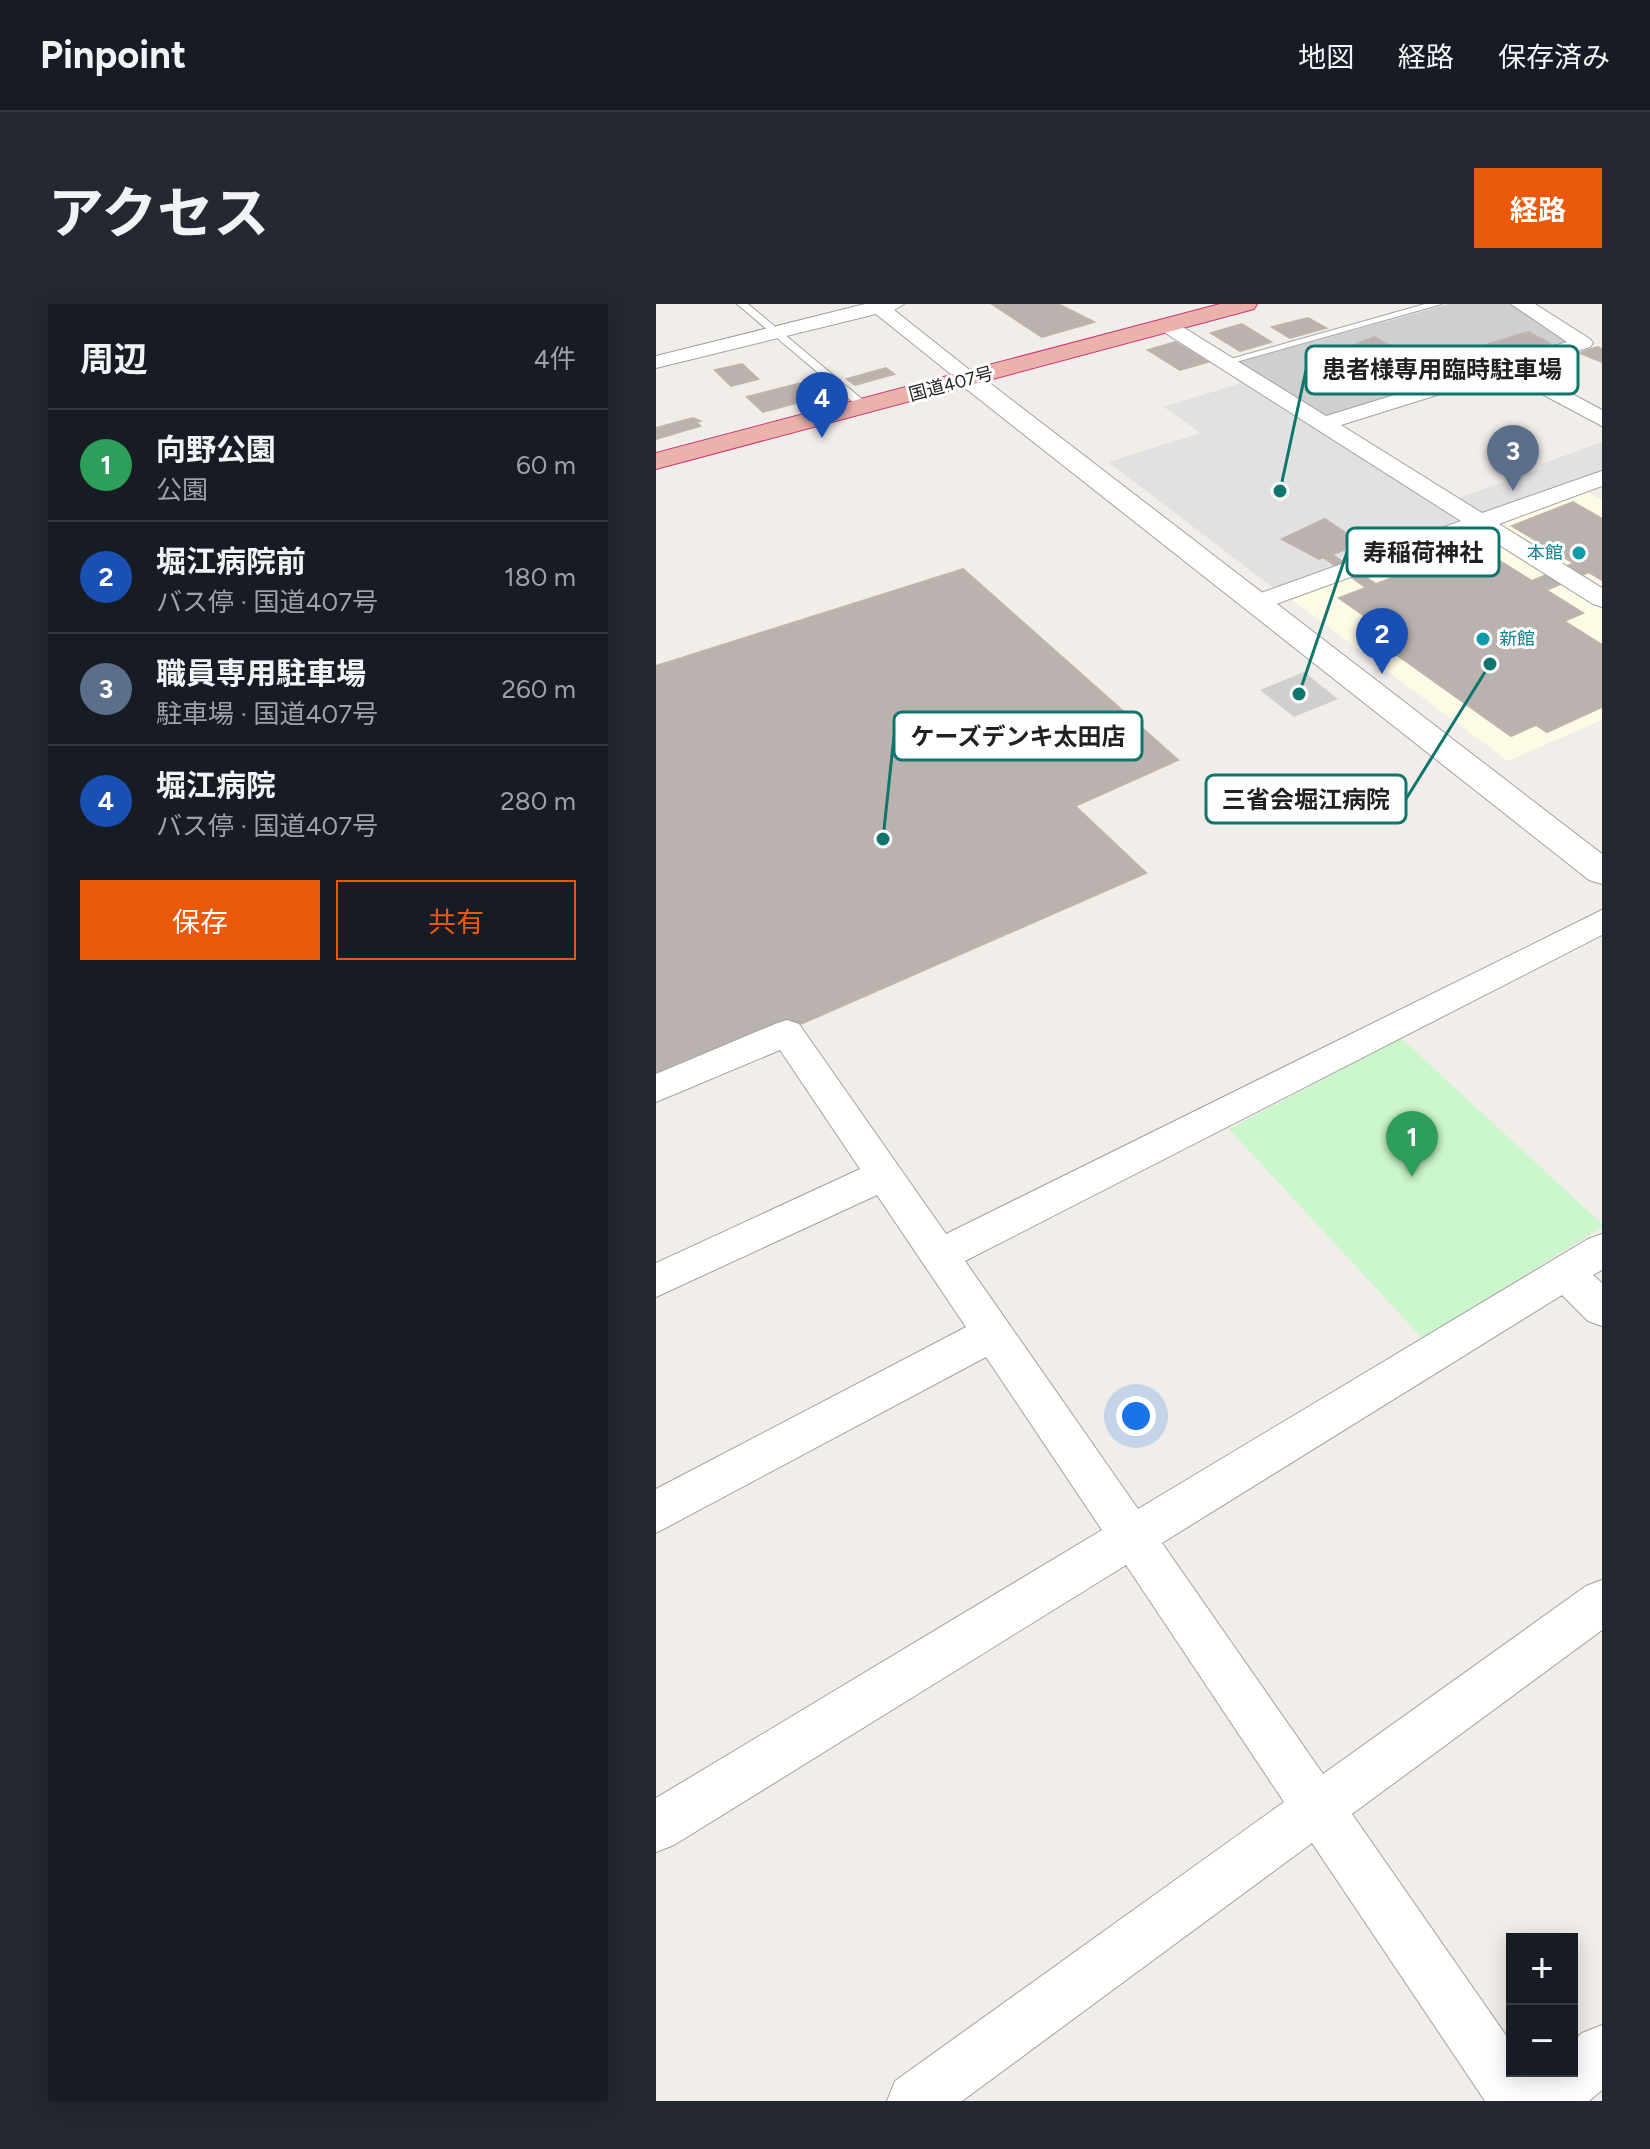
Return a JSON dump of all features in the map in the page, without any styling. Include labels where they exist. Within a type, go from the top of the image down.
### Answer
[{"type":"highway","name":"国道407号","points":[[656,461],[1246,304]]},
{"type":"street","points":[[1177,304],[1198,317]]},
{"type":"street","points":[[1323,424],[1583,343],[1521,304]]},
{"type":"street","points":[[656,362],[883,305],[969,379],[1602,872]]},
{"type":"street","points":[[1166,325],[1602,599]]},
{"type":"street","points":[[1506,367],[1602,419]]},
{"type":"street","points":[[1256,603],[1602,478]]},
{"type":"street","points":[[939,1256],[1602,921]]},
{"type":"street","points":[[656,1089],[787,1033],[1518,2101]]},
{"type":"street","points":[[656,1281],[884,1175]]},
{"type":"street","points":[[656,1827],[1602,1250]]},
{"type":"street","points":[[1565,1273],[1602,1309]]},
{"type":"street","points":[[656,1512],[992,1333]]},
{"type":"street","points":[[915,2101],[1602,1602]]},
{"type":"street","points":[[1546,2101],[1602,2053]]},
{"type":"lane","points":[[742,304],[865,407]]},
{"type":"lane","points":[[1225,362],[1437,304]]},
{"type":"shaded area","points":[[1449,304],[1510,304],[1570,342],[1323,418],[1236,363]]},
{"type":"shaded area","points":[[1241,383],[1459,520],[1275,589],[1108,462],[1201,433],[1164,407]]},
{"type":"shaded area","points":[[1602,442],[1602,471],[1481,515],[1456,499],[1543,468],[1539,465]]},
{"type":"shaded area","name":"本館","points":[[1582,489],[1602,500],[1602,589],[1495,522]]},
{"type":"shaded area","name":"新館","points":[[1476,531],[1602,609],[1602,720],[1508,761],[1292,600]]},
{"type":"shaded area","points":[[1304,672],[1338,699],[1294,717],[1260,690]]},
{"type":"green space","points":[[1401,1038],[1602,1224],[1602,1227],[1423,1339],[1229,1129]]},
{"type":"building","points":[[992,304],[1058,304],[1094,322],[1042,337]]},
{"type":"building","points":[[1308,318],[1326,328],[1290,338],[1272,327]]},
{"type":"building","points":[[1242,324],[1271,342],[1240,351],[1211,333]]},
{"type":"building","points":[[1528,332],[1549,343],[1498,359],[1476,348]]},
{"type":"building","points":[[1374,337],[1391,346],[1364,353],[1352,346]]},
{"type":"building","points":[[1175,342],[1208,362],[1180,370],[1148,350]]},
{"type":"building","points":[[1597,347],[1602,349],[1602,362],[1580,353]]},
{"type":"building","points":[[742,364],[758,379],[731,386],[715,370]]},
{"type":"building","points":[[886,368],[894,374],[855,385],[847,379]]},
{"type":"building","points":[[817,379],[833,393],[763,412],[747,397]]},
{"type":"building","points":[[693,418],[700,421],[696,422],[700,426],[656,439],[656,428]]},
{"type":"building","name":"本館","points":[[1573,502],[1602,519],[1602,580],[1512,526]]},
{"type":"building","points":[[1325,519],[1347,534],[1344,550],[1319,559],[1282,539]]},
{"type":"building","name":"新館","points":[[1476,546],[1583,613],[1564,621],[1602,645],[1602,707],[1547,732],[1536,725],[1511,736],[1365,632],[1379,626],[1339,598]]},
{"type":"building","points":[[1331,554],[1376,584],[1367,588],[1323,557]]},
{"type":"building","points":[[1574,563],[1589,572],[1546,590],[1532,581]]},
{"type":"building","points":[[963,569],[1178,760],[1075,806],[1146,873],[803,1023],[656,1081],[656,666]]},
{"type":"place","name":"堀江病院","points":[[822,438]]},
{"type":"place","name":"患者様専用臨時駐車場","points":[[1280,491]]},
{"type":"place","name":"職員専用駐車場","points":[[1513,491]]},
{"type":"place","name":"本館","points":[[1579,553]]},
{"type":"place","name":"新館","points":[[1483,639]]},
{"type":"place","name":"三省会堀江病院","points":[[1490,664]]},
{"type":"place","name":"堀江病院前","points":[[1382,674]]},
{"type":"place","name":"寿稲荷神社","points":[[1299,694]]},
{"type":"place","name":"ケーズデンキ太田店","points":[[883,839]]},
{"type":"place","name":"向野公園","points":[[1412,1177]]}]
